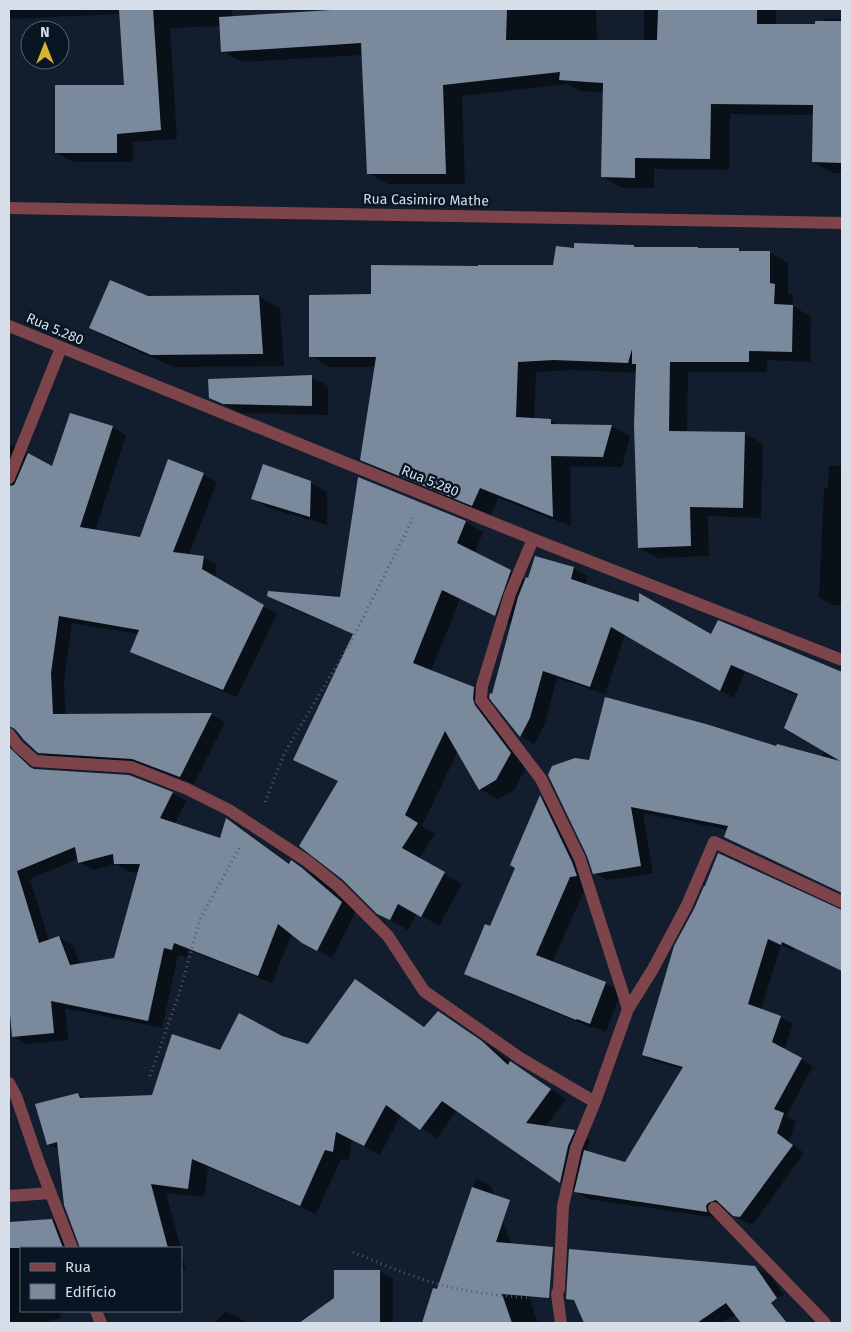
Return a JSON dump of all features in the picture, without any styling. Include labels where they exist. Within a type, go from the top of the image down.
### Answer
[{"type":"street","name":"Rua Casimiro Mathe","points":[[9,208],[842,223]]},
{"type":"street","name":"Rua 5.280","points":[[9,326],[533,539],[842,660]]},
{"type":"street","points":[[9,478],[61,348]]},
{"type":"street","points":[[533,539],[510,594],[482,686],[481,700],[541,779],[580,859],[628,1009]]},
{"type":"street","points":[[9,734],[18,746],[35,761],[131,768],[187,789],[229,810],[307,861],[338,886],[388,936],[424,991],[520,1058],[595,1102]]},
{"type":"street","points":[[561,1323],[557,1294],[559,1289],[563,1206],[576,1148],[595,1102],[628,1009],[653,969],[686,905],[714,842],[842,902]]},
{"type":"street","points":[[9,1084],[16,1096],[50,1193],[72,1247]]},
{"type":"street","points":[[9,1196],[50,1193]]},
{"type":"street","points":[[714,1208],[825,1323]]},
{"type":"path","points":[[263,807],[284,752],[354,636],[425,495]]},
{"type":"path","points":[[150,1076],[180,991],[200,919],[243,842]]},
{"type":"path","points":[[353,1252],[401,1272],[462,1290],[497,1296],[544,1299],[557,1294]]},
{"type":"building","points":[[119,9],[153,9],[161,130],[117,134],[117,153],[55,153],[55,85],[124,85]]},
{"type":"building","points":[[348,9],[507,9],[506,40],[657,40],[658,9],[757,9],[757,24],[815,24],[815,21],[842,21],[842,163],[812,162],[813,105],[711,104],[710,159],[635,158],[635,178],[601,177],[603,83],[559,80],[560,72],[443,85],[446,174],[367,174],[361,43],[221,52],[219,17]]},
{"type":"building","points":[[574,243],[634,245],[634,247],[739,248],[739,251],[770,251],[770,283],[775,284],[774,304],[793,305],[792,352],[749,351],[749,362],[670,362],[669,431],[745,432],[743,508],[690,507],[691,546],[638,548],[634,425],[636,364],[632,364],[632,349],[628,363],[554,360],[518,362],[516,417],[551,419],[551,424],[612,425],[603,457],[551,456],[553,517],[480,488],[472,506],[360,460],[376,357],[309,357],[309,295],[371,294],[371,265],[553,265],[556,246],[574,248]]},
{"type":"building","points":[[110,280],[148,296],[259,295],[263,354],[151,355],[89,328]]},
{"type":"building","points":[[312,375],[312,406],[223,404],[209,398],[208,379]]},
{"type":"building","points":[[70,413],[113,426],[80,527],[140,537],[168,459],[204,473],[173,552],[204,556],[202,569],[264,605],[223,690],[130,652],[139,630],[59,616],[51,673],[53,714],[212,713],[180,777],[132,759],[38,753],[15,729],[9,726],[9,486],[14,485],[28,453],[52,466]]},
{"type":"building","points":[[263,464],[311,481],[310,517],[251,499]]},
{"type":"building","points":[[358,477],[466,521],[457,543],[511,570],[495,616],[442,590],[413,663],[474,687],[473,699],[475,705],[511,753],[496,780],[479,790],[445,731],[405,815],[418,823],[402,848],[445,872],[421,917],[398,904],[390,920],[377,914],[343,880],[299,846],[338,781],[293,760],[353,634],[267,596],[268,591],[340,597]]},
{"type":"building","points":[[535,556],[574,567],[571,579],[639,602],[639,593],[711,634],[718,620],[842,672],[842,893],[724,837],[728,826],[631,807],[641,866],[593,874],[587,856],[548,775],[552,766],[575,758],[589,760],[605,697],[706,724],[776,746],[777,744],[840,761],[784,728],[798,694],[731,665],[720,691],[611,627],[590,687],[543,671],[530,718],[520,737],[489,698],[490,693],[492,694],[518,597],[526,577],[528,578]]},
{"type":"building","points":[[9,747],[34,769],[129,775],[173,792],[160,818],[220,838],[226,818],[289,864],[291,860],[342,902],[317,951],[302,943],[278,924],[258,976],[174,943],[172,950],[164,948],[148,1021],[51,1001],[54,1033],[12,1037],[9,1002]],"holes":[[[75,847],[78,863],[113,854],[114,864],[140,864],[114,958],[70,965],[59,936],[39,943],[17,871]]]},
{"type":"building","points":[[540,795],[577,876],[570,877],[536,955],[606,982],[590,1024],[464,974],[485,924],[490,926],[515,868],[510,865]]},
{"type":"building","points":[[718,853],[842,910],[842,971],[782,942],[781,945],[768,939],[748,1004],[781,1016],[772,1042],[802,1058],[774,1109],[784,1113],[777,1133],[793,1145],[740,1217],[733,1216],[716,1200],[708,1203],[706,1206],[707,1212],[574,1192],[584,1150],[625,1162],[683,1067],[642,1055],[674,946],[705,886]]},
{"type":"building","points":[[355,979],[424,1027],[438,1011],[482,1041],[508,1065],[510,1061],[551,1089],[526,1123],[575,1130],[568,1146],[560,1183],[442,1101],[420,1130],[386,1105],[364,1146],[336,1132],[333,1152],[325,1150],[300,1206],[192,1159],[188,1189],[151,1184],[168,1247],[80,1247],[64,1205],[57,1142],[47,1145],[35,1104],[78,1093],[80,1098],[152,1095],[172,1034],[220,1050],[239,1013],[282,1036],[308,1044]]},
{"type":"building","points":[[472,1187],[510,1200],[496,1242],[553,1247],[549,1298],[502,1294],[512,1323],[422,1323],[433,1288],[437,1289]]},
{"type":"building","points":[[52,1219],[63,1247],[9,1248],[9,1222]]},
{"type":"building","points":[[569,1249],[755,1266],[777,1298],[771,1303],[787,1323],[741,1323],[726,1303],[697,1323],[584,1323],[574,1300],[566,1299]]},
{"type":"building","points":[[334,1270],[380,1270],[380,1323],[299,1323],[334,1298]]}]
